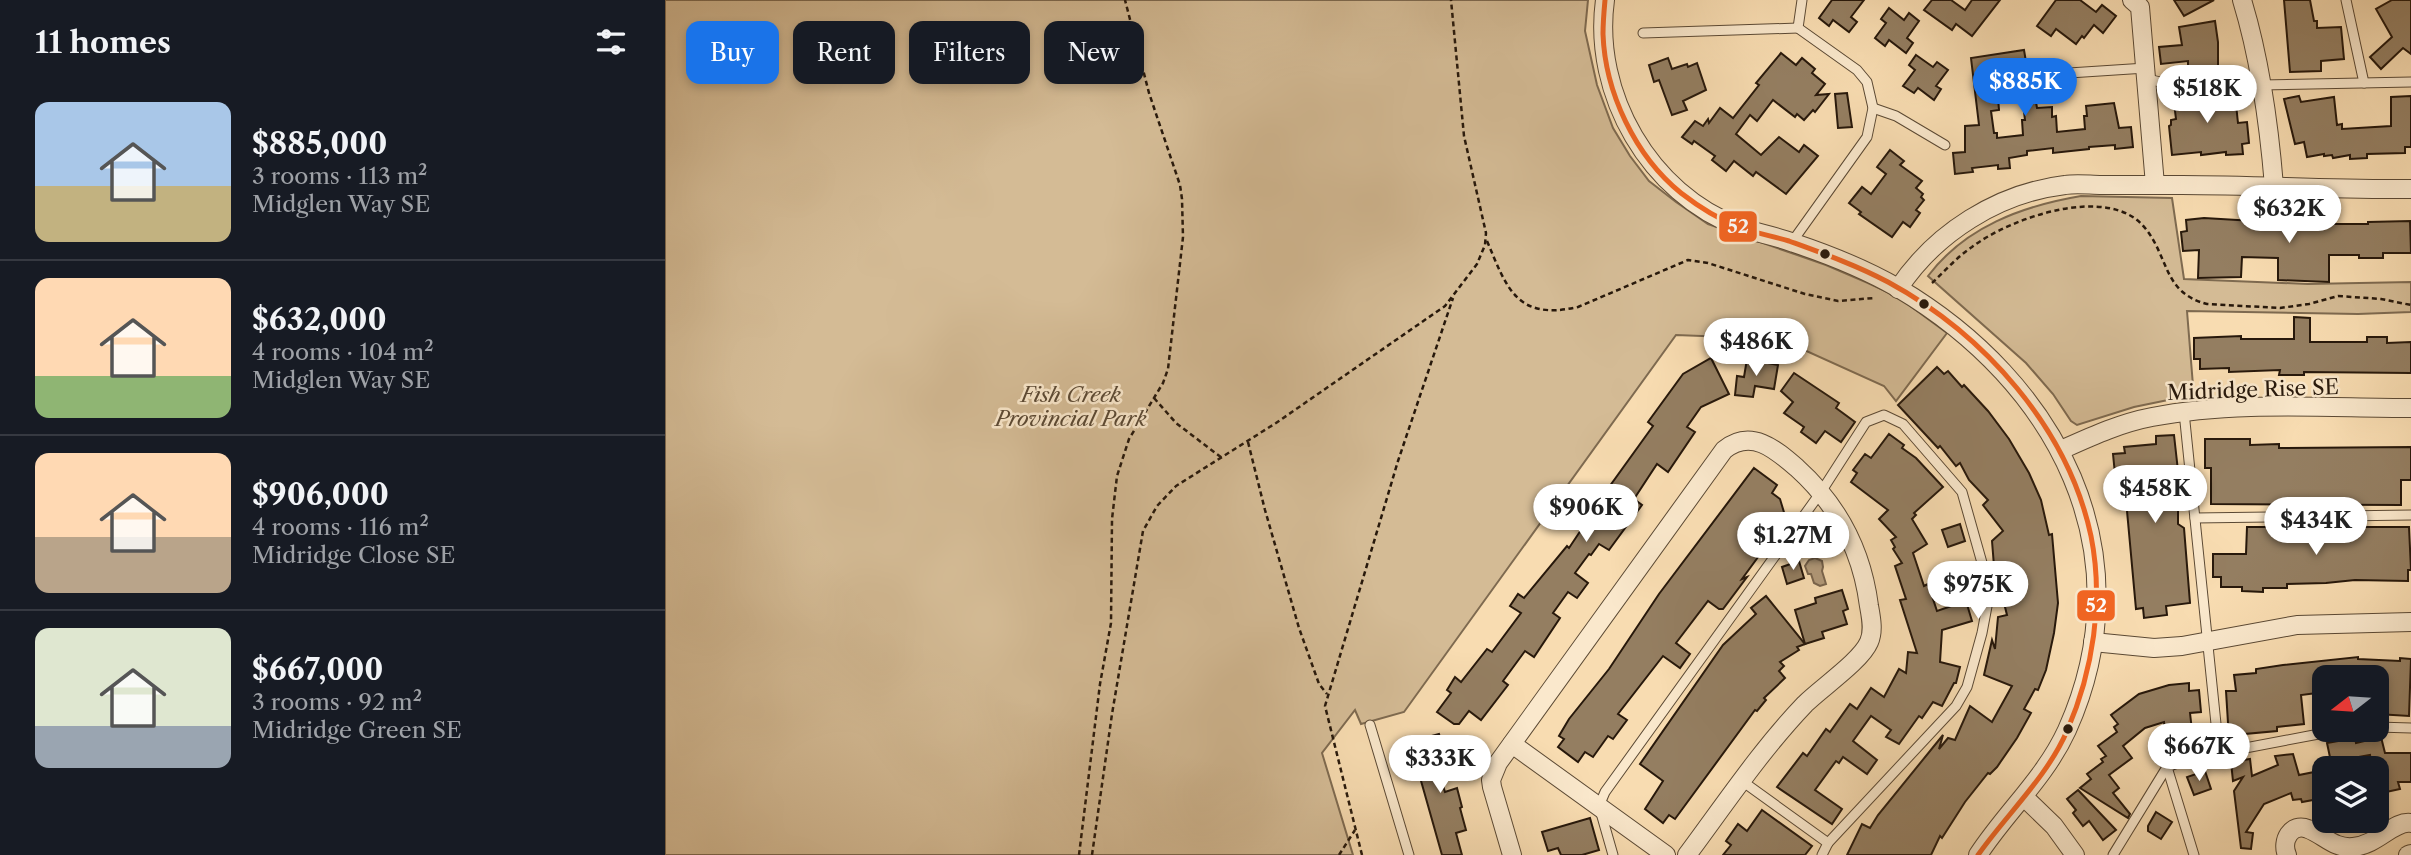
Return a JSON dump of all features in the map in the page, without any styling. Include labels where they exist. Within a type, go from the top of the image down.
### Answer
[{"type":"street","points":[[1605,0],[1604,45],[1610,82],[1628,128],[1648,158],[1673,185],[1718,217],[1739,227],[1792,242],[1845,262],[1898,289],[1950,324],[2006,375],[2036,411],[2061,450],[2074,479],[2090,534],[2097,601],[2093,642],[2084,685],[2067,730],[2047,765],[1978,855]]},
{"type":"street","points":[[2132,0],[2140,7],[2155,185]]},
{"type":"street","points":[[2242,0],[2253,34],[2272,154],[2274,186]]},
{"type":"street","points":[[1898,289],[1918,261],[1943,237],[1985,209],[2020,195],[2065,185],[2411,189]]},
{"type":"street","name":"Midridge Rise SE","points":[[2061,450],[2121,426],[2184,412],[2246,408],[2411,408]]},
{"type":"street","points":[[1512,855],[1491,780],[1498,763],[1724,450],[1747,440],[1761,442],[1787,459],[1821,492],[1837,513],[1865,576],[1872,623],[1871,638],[1860,655],[1805,704],[1742,781],[1687,855]]},
{"type":"street","points":[[2093,642],[2154,648],[2208,642],[2297,625],[2411,622]]},
{"type":"street","points":[[1511,744],[1666,855]]},
{"type":"street","points":[[2024,797],[2055,826],[2075,855]]},
{"type":"street","points":[[2287,855],[2284,844],[2286,838],[2298,828],[2308,829],[2347,848],[2367,845],[2400,823],[2411,823]]},
{"type":"lane","points":[[1798,28],[1802,0]]},
{"type":"lane","points":[[2346,0],[2364,83]]},
{"type":"lane","points":[[1643,33],[1798,28],[1857,69],[1867,82],[1873,108],[1867,137],[1792,242]]},
{"type":"lane","points":[[2069,73],[2147,74],[2165,83],[2261,85],[2411,82]]},
{"type":"lane","points":[[1873,108],[1896,116],[1945,145]]},
{"type":"lane","points":[[2184,412],[2219,753]]},
{"type":"lane","points":[[1613,855],[1599,806],[1605,792],[1821,492],[1866,422],[1884,415],[1903,424],[1962,492],[1989,592],[1982,633],[1963,696],[1828,843],[1822,855]]},
{"type":"lane","points":[[2195,518],[2411,515]]},
{"type":"lane","points":[[1370,725],[1409,855]]},
{"type":"lane","points":[[2389,727],[2411,728]]},
{"type":"lane","points":[[2113,855],[2167,767],[2185,760],[2312,735]]},
{"type":"lane","points":[[2167,767],[2194,855]]},
{"type":"lane","points":[[1742,781],[1828,843]]},
{"type":"path","points":[[1079,855],[1097,707],[1111,623],[1112,519],[1117,476],[1129,439],[1163,383],[1170,360],[1183,237],[1180,185],[1149,93],[1125,0]]},
{"type":"path","points":[[1451,0],[1464,136],[1486,239],[1511,292],[1524,304],[1535,308],[1578,307],[1688,260],[1707,263],[1805,294],[1837,301],[1874,298]]},
{"type":"path","points":[[1932,283],[1971,247],[2012,225],[2061,210],[2099,206],[2116,208],[2137,219],[2152,237],[2175,284],[2187,297],[2197,301],[2207,304],[2280,308],[2338,296],[2381,299],[2411,305]]},
{"type":"path","points":[[1091,855],[1143,531],[1150,515],[1169,493],[1427,319],[1453,297],[1477,264],[1486,239]]},
{"type":"path","points":[[1362,855],[1327,715],[1327,694],[1398,461],[1453,297]]},
{"type":"path","points":[[1154,398],[1176,424],[1222,458]]},
{"type":"path","points":[[1248,442],[1299,628],[1319,684],[1327,694]]},
{"type":"path","points":[[1339,855],[1355,830]]},
{"type":"green space","name":"Fish Creek Provincial Park","points":[[665,0],[1588,0],[1585,31],[1597,85],[1613,128],[1649,181],[1708,224],[1826,265],[1868,283],[1898,297],[1947,333],[1896,401],[1884,386],[1780,339],[1676,335],[1404,712],[1361,724],[1355,710],[1322,753],[1353,855],[665,855]]},
{"type":"green space","points":[[2081,196],[2172,198],[2184,279],[2308,284],[2411,282],[2411,312],[2358,314],[2187,311],[2194,398],[2134,407],[2077,425],[2026,363],[1928,276],[1959,244],[1996,221],[2037,206]]},
{"type":"shaded area","points":[[1815,558],[1822,561],[1826,584],[1820,586],[1814,583],[1805,566],[1809,560]]},
{"type":"building","points":[[1832,0],[1864,0],[1851,17],[1857,22],[1849,32],[1833,20],[1829,26],[1819,18]]},
{"type":"building","points":[[1932,0],[1951,0],[1965,10],[1972,0],[2000,0],[1972,36],[1956,24],[1952,30],[1924,10]]},
{"type":"building","points":[[2056,0],[2080,0],[2096,12],[2102,5],[2116,16],[2103,33],[2094,25],[2076,44],[2056,29],[2051,36],[2037,26]]},
{"type":"building","points":[[2174,0],[2214,0],[2184,16]]},
{"type":"building","points":[[2284,0],[2310,0],[2317,28],[2341,27],[2344,59],[2321,61],[2321,71],[2290,72]]},
{"type":"building","points":[[2392,0],[2411,0],[2411,54],[2403,48],[2381,69],[2370,57],[2392,37],[2376,9]]},
{"type":"building","points":[[1889,8],[1904,20],[1909,13],[1919,21],[1907,38],[1913,43],[1906,53],[1889,40],[1885,46],[1875,38],[1886,23],[1881,19]]},
{"type":"building","points":[[2215,21],[2218,69],[2188,69],[2188,61],[2161,64],[2159,47],[2182,45],[2179,27]]},
{"type":"building","points":[[2024,50],[2026,62],[2035,61],[2036,79],[2032,79],[2037,108],[2052,107],[2052,117],[2056,116],[2057,132],[2085,129],[2086,106],[2114,103],[2119,128],[2131,127],[2133,147],[2115,149],[2115,145],[2053,153],[2053,148],[2027,151],[2027,155],[2009,158],[2010,168],[1998,169],[1998,165],[1972,168],[1973,172],[1955,174],[1953,153],[1965,152],[1965,126],[1979,125],[1971,58]],"holes":[[[2022,96],[2025,120],[2022,120],[2023,135],[1997,138],[1991,111],[1999,110],[1998,98]]]},
{"type":"building","points":[[1781,53],[1796,65],[1802,58],[1815,69],[1812,73],[1825,84],[1816,95],[1829,94],[1815,112],[1813,110],[1804,120],[1797,114],[1795,117],[1773,100],[1757,121],[1750,115],[1736,134],[1761,155],[1779,137],[1799,152],[1804,145],[1818,156],[1786,194],[1756,172],[1753,176],[1734,161],[1726,171],[1712,160],[1715,156],[1694,141],[1692,144],[1682,137],[1695,121],[1703,126],[1708,119],[1709,123],[1720,108],[1733,118],[1759,85],[1756,83]]},
{"type":"building","points":[[1916,55],[1933,67],[1937,62],[1948,70],[1936,86],[1941,89],[1934,100],[1918,88],[1914,93],[1903,86],[1915,70],[1909,65]]},
{"type":"building","points":[[1668,58],[1672,69],[1697,63],[1706,90],[1683,101],[1687,110],[1672,115],[1659,80],[1654,82],[1649,65]]},
{"type":"building","points":[[1847,93],[1852,127],[1838,128],[1835,94]]},
{"type":"building","points":[[2173,95],[2235,95],[2238,123],[2247,122],[2249,143],[2242,144],[2243,154],[2226,155],[2226,152],[2201,155],[2201,152],[2172,155],[2169,126],[2171,120],[2176,119]]},
{"type":"building","points":[[2299,96],[2301,102],[2334,97],[2337,125],[2342,124],[2342,129],[2391,126],[2391,97],[2411,96],[2411,147],[2405,147],[2405,153],[2367,154],[2367,158],[2350,159],[2350,155],[2333,158],[2332,155],[2324,154],[2307,157],[2304,142],[2295,144],[2284,99]]},
{"type":"building","points":[[1890,150],[1904,161],[1900,165],[1922,181],[1916,188],[1923,194],[1921,197],[1924,200],[1916,210],[1920,213],[1910,227],[1903,222],[1892,237],[1859,214],[1861,212],[1849,203],[1862,187],[1871,194],[1886,174],[1877,167]]},
{"type":"building","points":[[2204,218],[2306,224],[2306,221],[2323,224],[2368,224],[2410,221],[2411,253],[2383,253],[2383,258],[2329,255],[2329,282],[2278,280],[2278,258],[2242,257],[2241,277],[2198,278],[2199,250],[2183,251],[2181,232],[2187,231],[2186,220]]},
{"type":"building","points":[[2294,317],[2310,318],[2310,342],[2367,342],[2367,337],[2387,337],[2387,343],[2411,342],[2411,373],[2304,372],[2304,375],[2279,375],[2280,370],[2229,372],[2229,368],[2200,369],[2200,359],[2194,359],[2194,338],[2241,336],[2241,339],[2294,339]]},
{"type":"building","points":[[1711,358],[1729,394],[1701,407],[1687,427],[1695,432],[1668,472],[1657,464],[1634,499],[1642,505],[1609,550],[1599,544],[1591,555],[1589,554],[1575,573],[1588,583],[1577,598],[1568,592],[1553,613],[1560,618],[1534,657],[1525,651],[1503,681],[1508,685],[1481,720],[1469,711],[1459,724],[1454,724],[1437,712],[1451,693],[1447,690],[1455,677],[1461,682],[1487,649],[1492,652],[1521,613],[1510,606],[1518,594],[1524,598],[1567,546],[1569,548],[1583,527],[1581,526],[1653,426],[1648,422],[1683,374]]},
{"type":"building","points":[[1747,359],[1778,365],[1774,389],[1755,386],[1753,397],[1735,395],[1737,376],[1744,377]]},
{"type":"building","points":[[1937,367],[1944,374],[1948,371],[1988,411],[2009,439],[2041,500],[2049,535],[2052,534],[2058,603],[2054,633],[2046,670],[2038,690],[2035,689],[2024,709],[2031,713],[1997,767],[1988,773],[1942,838],[1940,836],[1931,855],[1847,855],[1862,824],[1870,828],[1943,735],[1939,749],[1948,738],[1955,740],[1970,706],[1992,722],[2012,686],[1984,675],[1992,640],[1995,649],[1998,617],[2007,615],[2001,591],[2001,565],[1994,566],[1992,541],[2003,531],[1983,505],[1988,500],[1969,480],[1960,463],[1956,466],[1940,446],[1938,448],[1898,405]]},
{"type":"building","points":[[1794,373],[1839,403],[1836,408],[1855,422],[1841,442],[1825,431],[1816,443],[1801,432],[1804,427],[1784,413],[1793,402],[1781,391]]},
{"type":"building","points":[[1889,434],[1904,445],[1902,448],[1916,458],[1943,487],[1914,513],[1916,515],[1912,519],[1927,544],[1913,553],[1924,586],[1928,584],[1937,611],[1966,601],[1972,621],[1942,630],[1940,662],[1960,667],[1956,683],[1942,706],[1933,702],[1899,744],[1886,737],[1891,730],[1871,716],[1853,741],[1877,760],[1867,774],[1843,757],[1839,763],[1836,761],[1815,790],[1842,809],[1832,824],[1777,787],[1803,753],[1807,756],[1826,729],[1830,732],[1850,704],[1857,709],[1871,688],[1884,697],[1899,669],[1906,673],[1908,652],[1917,653],[1900,600],[1906,599],[1895,566],[1902,563],[1893,549],[1895,547],[1891,540],[1896,537],[1879,519],[1888,510],[1851,482],[1857,473],[1853,470],[1865,454],[1871,458]]},
{"type":"building","points":[[2174,435],[2180,489],[2178,524],[2184,528],[2190,603],[2166,606],[2167,615],[2144,618],[2143,608],[2136,609],[2126,500],[2123,501],[2120,473],[2115,474],[2113,454],[2125,453],[2124,447],[2156,444],[2156,436]]},
{"type":"building","points":[[2205,439],[2250,439],[2250,445],[2279,444],[2279,448],[2411,447],[2411,480],[2401,480],[2401,505],[2211,504],[2211,468],[2205,468]]},
{"type":"building","points":[[1754,468],[1777,485],[1772,493],[1780,499],[1786,519],[1723,609],[1708,601],[1676,643],[1690,654],[1680,668],[1663,656],[1618,714],[1627,720],[1613,739],[1608,736],[1593,757],[1585,752],[1578,762],[1558,747],[1564,739],[1559,736],[1569,719],[1609,669],[1659,594]]},
{"type":"building","points":[[1820,517],[1829,533],[1816,546],[1806,531]]},
{"type":"building","points":[[1960,524],[1965,541],[1948,547],[1942,530]]},
{"type":"building","points":[[2247,527],[2409,527],[2411,570],[2408,570],[2408,581],[2355,580],[2287,584],[2287,588],[2263,588],[2263,592],[2242,591],[2242,587],[2221,587],[2221,577],[2213,577],[2213,554],[2246,554]]},
{"type":"building","points":[[1799,561],[1804,578],[1787,584],[1782,567]]},
{"type":"building","points":[[1972,579],[1978,597],[1960,603],[1954,585]]},
{"type":"building","points":[[1842,590],[1848,609],[1843,611],[1847,624],[1822,632],[1824,638],[1805,644],[1795,610],[1816,603],[1815,598]]},
{"type":"building","points":[[1766,596],[1805,644],[1797,647],[1799,650],[1780,662],[1784,666],[1779,671],[1785,678],[1764,698],[1766,700],[1755,710],[1675,819],[1669,815],[1663,823],[1645,809],[1663,781],[1640,764],[1723,645],[1756,614],[1751,608]]},
{"type":"building","points":[[2358,657],[2400,661],[2400,658],[2411,659],[2409,716],[2389,715],[2389,665],[2312,665],[2312,694],[2301,695],[2304,724],[2277,727],[2277,731],[2245,734],[2245,738],[2229,739],[2226,691],[2236,691],[2234,675],[2256,673],[2256,669]]},
{"type":"building","points":[[2189,683],[2189,691],[2199,690],[2201,712],[2190,713],[2194,748],[2167,750],[2164,722],[2145,728],[2123,746],[2132,758],[2109,775],[2119,788],[2113,793],[2130,814],[2128,818],[2080,788],[2091,779],[2087,774],[2103,762],[2101,759],[2106,756],[2098,746],[2117,732],[2114,727],[2118,724],[2111,715],[2139,694],[2169,685]]},
{"type":"building","points":[[1439,734],[1447,760],[1436,763],[1445,792],[1457,788],[1462,807],[1460,808],[1466,830],[1456,833],[1462,855],[1442,855],[1412,749],[1419,747],[1417,740]]},
{"type":"building","points":[[2382,742],[2385,753],[2411,753],[2411,782],[2398,782],[2400,789],[2389,791],[2389,756],[2330,756],[2327,743]]},
{"type":"building","points":[[2293,754],[2299,775],[2312,772],[2312,800],[2293,800],[2291,793],[2264,804],[2246,832],[2253,833],[2251,849],[2241,848],[2234,791],[2243,777],[2233,781],[2231,762],[2250,759],[2252,776],[2278,765],[2275,756]]},
{"type":"building","points":[[2205,771],[2211,789],[2194,795],[2187,777]]},
{"type":"building","points":[[2078,790],[2116,830],[2103,840],[2089,821],[2083,826],[2073,813],[2076,810],[2067,799]]},
{"type":"building","points":[[1762,810],[1812,846],[1805,855],[1723,855],[1731,845],[1726,841],[1738,824],[1747,831]]},
{"type":"building","points":[[2156,812],[2172,822],[2161,839],[2148,831]]},
{"type":"building","points":[[1590,818],[1599,850],[1582,855],[1561,855],[1558,848],[1548,851],[1542,832]]},
{"type":"transit line","name":"52","points":[[1605,0],[1605,56],[1616,100],[1637,142],[1665,178],[1688,198],[1724,220],[1745,229],[1789,241],[1888,282],[1957,328],[2017,388],[2042,422],[2063,458],[2080,496],[2091,536],[2096,585],[2094,635],[2084,684],[2059,748],[2038,780],[1978,855]]}]
